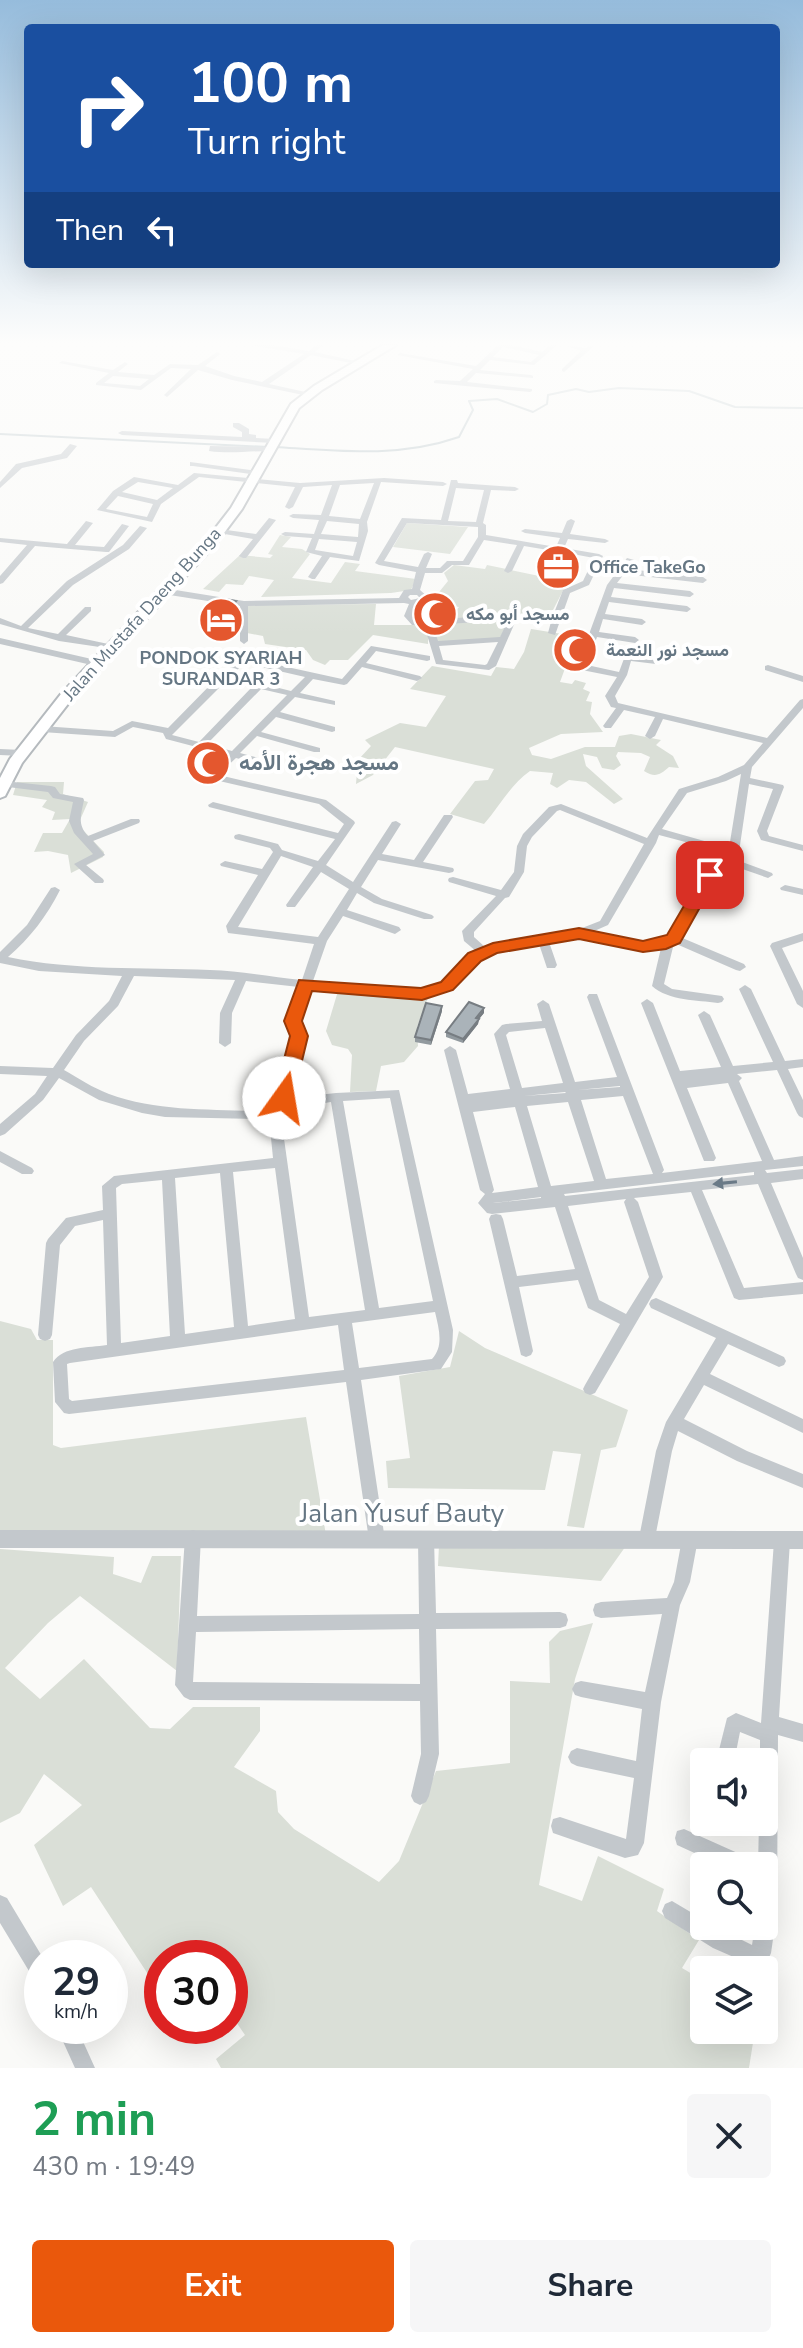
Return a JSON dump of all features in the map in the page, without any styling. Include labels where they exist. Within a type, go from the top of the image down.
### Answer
[{"type":"main road","name":"Jalan Mustafa Daeng Bunga","points":[[2,788],[22,753],[96,663],[219,531],[259,479],[273,444]]},
{"type":"street","points":[[246,442],[273,444]]},
{"type":"street","points":[[264,442],[273,444]]},
{"type":"street","points":[[239,448],[273,444]]},
{"type":"street","points":[[0,486],[19,466],[64,456],[73,446]]},
{"type":"street","points":[[193,464],[333,493]]},
{"type":"street","points":[[416,482],[422,470]]},
{"type":"street","points":[[178,487],[138,479],[116,493],[101,510],[149,520],[158,503],[196,475],[259,479]]},
{"type":"street","points":[[300,486],[416,482],[515,489]]},
{"type":"street","points":[[337,483],[310,552],[354,560],[362,540],[363,522],[378,483]]},
{"type":"street","points":[[444,523],[450,484]]},
{"type":"street","points":[[300,486],[291,512],[363,522]]},
{"type":"street","points":[[479,525],[488,488]]},
{"type":"street","points":[[116,493],[158,503]]},
{"type":"street","points":[[379,563],[405,520],[408,506]]},
{"type":"street","points":[[243,556],[272,520]]},
{"type":"street","points":[[361,561],[442,571],[451,563],[467,563],[484,528],[479,525],[405,520]]},
{"type":"street","points":[[547,579],[571,521]]},
{"type":"street","points":[[69,547],[89,523]]},
{"type":"street","points":[[0,540],[106,550],[125,526]]},
{"type":"street","points":[[552,633],[566,592],[586,583],[609,527]]},
{"type":"street","points":[[22,629],[70,583],[126,547],[143,528]]},
{"type":"street","points":[[219,531],[258,537]]},
{"type":"street","points":[[525,531],[605,541]]},
{"type":"street","points":[[285,534],[362,540]]},
{"type":"street","points":[[482,537],[599,556]]},
{"type":"street","points":[[508,571],[522,543]]},
{"type":"street","points":[[0,581],[32,544]]},
{"type":"street","points":[[185,593],[244,604],[426,597],[416,591],[428,554]]},
{"type":"street","points":[[312,577],[326,557]]},
{"type":"street","points":[[578,679],[611,585],[630,560]]},
{"type":"street","points":[[620,571],[703,580]]},
{"type":"street","points":[[611,585],[690,594]]},
{"type":"street","points":[[165,590],[243,600],[407,599]]},
{"type":"street","points":[[407,599],[411,621],[557,615]]},
{"type":"street","points":[[605,599],[687,609]]},
{"type":"street","points":[[244,604],[244,641]]},
{"type":"street","points":[[59,638],[88,609]]},
{"type":"street","points":[[599,616],[642,622]]},
{"type":"street","points":[[428,622],[441,663],[486,668],[491,666],[513,618]]},
{"type":"street","points":[[0,621],[59,638],[110,647]]},
{"type":"street","points":[[594,634],[635,640]]},
{"type":"street","points":[[435,644],[504,639]]},
{"type":"street","points":[[0,641],[96,663]]},
{"type":"street","points":[[264,762],[169,737],[169,731],[242,660],[343,682],[377,647],[427,658]]},
{"type":"street","points":[[656,661],[628,658],[610,698],[612,703],[768,741]]},
{"type":"street","points":[[360,664],[417,678]]},
{"type":"street","points":[[582,667],[622,675]]},
{"type":"street","points":[[768,668],[803,679]]},
{"type":"street","points":[[291,905],[350,823],[327,804],[217,777],[216,772],[311,676]]},
{"type":"street","points":[[223,677],[332,703]]},
{"type":"street","points":[[200,746],[258,686]]},
{"type":"street","points":[[0,958],[39,967],[242,977],[381,993],[430,993],[447,986],[475,957],[493,948],[579,933],[604,923],[656,831],[683,791],[722,779],[747,767],[803,702]]},
{"type":"street","points":[[608,726],[621,707]]},
{"type":"street","points":[[276,714],[332,729]]},
{"type":"street","points":[[650,736],[660,716]]},
{"type":"street","points":[[42,729],[115,734],[132,724],[169,731]]},
{"type":"street","points":[[256,733],[317,750]]},
{"type":"street","points":[[0,752],[22,753]]},
{"type":"street","points":[[718,999],[669,992],[658,986],[671,940],[702,886],[731,856],[747,767]]},
{"type":"street","points":[[745,780],[779,787],[762,831],[765,838],[803,848]]},
{"type":"street","points":[[2,788],[51,789],[57,796],[79,800],[74,821],[78,831],[100,855],[79,864],[99,881]]},
{"type":"street","points":[[213,805],[341,837]]},
{"type":"street","points":[[485,953],[467,933],[505,895],[519,872],[524,841],[555,808],[651,843]]},
{"type":"street","points":[[418,862],[448,817]]},
{"type":"street","points":[[87,840],[135,821]]},
{"type":"street","points":[[284,1098],[299,1036],[293,1021],[321,941],[396,824]]},
{"type":"street","points":[[656,831],[731,856],[768,875]]},
{"type":"street","points":[[239,837],[304,858],[378,901],[428,917]]},
{"type":"street","points":[[278,852],[232,930],[321,941]]},
{"type":"street","points":[[375,856],[418,862],[505,895]]},
{"type":"street","points":[[225,864],[264,873]]},
{"type":"street","points":[[785,888],[803,892]]},
{"type":"street","points":[[0,958],[22,939],[44,913],[55,890]]},
{"type":"street","points":[[339,911],[395,930]]},
{"type":"street","points":[[579,933],[643,946],[671,940],[740,967]]},
{"type":"street","points":[[803,937],[776,946],[803,1004]]},
{"type":"street","points":[[543,939],[551,965]]},
{"type":"street","points":[[0,1131],[39,1097],[80,1038],[114,1003],[130,972]]},
{"type":"street","points":[[225,1043],[226,1013],[242,977]]},
{"type":"street","points":[[745,989],[803,1113]]},
{"type":"street","points":[[593,997],[657,1170]]},
{"type":"street","points":[[647,1003],[709,1158]]},
{"type":"street","points":[[543,1004],[600,1179]]},
{"type":"street","points":[[704,1015],[803,1274]]},
{"type":"street","points":[[550,1024],[502,1030],[518,1098],[593,1304],[629,1322]]},
{"type":"street","points":[[450,1050],[487,1190]]},
{"type":"street","points":[[783,1069],[803,1063]]},
{"type":"street","points":[[678,1080],[783,1069],[803,1070]]},
{"type":"street","points":[[0,1070],[57,1072],[103,1097],[142,1108],[253,1116]]},
{"type":"street","points":[[464,1104],[624,1086]]},
{"type":"street","points":[[303,1324],[274,1108],[280,1104],[336,1097],[395,1093],[441,1306],[448,1340],[440,1362],[436,1365],[65,1408],[62,1402],[63,1359],[114,1349],[441,1306]]},
{"type":"street","points":[[336,1097],[373,1315]]},
{"type":"street","points":[[0,1156],[27,1171]]},
{"type":"street","points":[[552,1196],[763,1170],[803,1161]]},
{"type":"street","points":[[114,1349],[108,1214],[112,1182],[282,1162]]},
{"type":"street","points":[[226,1168],[242,1333]]},
{"type":"street","points":[[763,1170],[803,1174]]},
{"type":"street","points":[[168,1175],[178,1342]]},
{"type":"street","points":[[697,1193],[739,1294],[803,1288]]},
{"type":"street","points":[[590,1389],[656,1277],[631,1202]]},
{"type":"street","points":[[45,1335],[53,1243],[71,1222],[108,1214]]},
{"type":"street","points":[[496,1219],[526,1351]]},
{"type":"street","points":[[511,1282],[581,1274]]},
{"type":"street","points":[[656,1304],[779,1361]]},
{"type":"street","points":[[344,1318],[377,1540]]},
{"type":"street","points":[[647,1538],[664,1451],[674,1422],[725,1336]]},
{"type":"street","points":[[701,1377],[803,1426]]},
{"type":"street","points":[[674,1422],[742,1456],[803,1481]]},
{"type":"street","points":[[193,1537],[184,1685],[190,1691],[429,1693]]},
{"type":"street","name":"Jalan Yusuf Bauty","points":[[0,1539],[803,1540]]},
{"type":"street","points":[[420,1796],[430,1754],[426,1539]]},
{"type":"street","points":[[560,1826],[625,1849],[635,1843],[652,1702],[672,1605],[682,1582],[690,1539]]},
{"type":"street","points":[[769,1748],[782,1541]]},
{"type":"street","points":[[601,1610],[672,1605]]},
{"type":"street","points":[[188,1624],[560,1620]]},
{"type":"street","points":[[581,1689],[652,1702]]},
{"type":"street","points":[[728,1748],[736,1722],[803,1733]]},
{"type":"street","points":[[577,1757],[643,1771]]},
{"type":"street","points":[[684,1838],[714,1852]]},
{"type":"street","points":[[0,1905],[24,1944]]},
{"type":"street","points":[[672,1911],[690,1922]]},
{"type":"street","points":[[721,1940],[754,1956],[761,1953],[762,1940]]},
{"type":"street","points":[[74,2044],[85,2068]]},
{"type":"shaded area","points":[[407,523],[468,527],[450,554],[393,547]]},
{"type":"shaded area","points":[[280,535],[291,537],[282,547],[302,549],[310,554],[292,578],[331,583],[345,562],[360,564],[355,571],[416,579],[411,590],[391,593],[261,597],[274,580],[249,576],[243,585],[226,584],[219,592],[203,589],[240,555],[270,558],[273,555],[268,554]]},
{"type":"shaded area","points":[[454,565],[485,569],[487,565],[567,583],[553,610],[544,614],[449,619],[459,607],[431,602],[448,581],[444,573]]},
{"type":"shaded area","points":[[376,604],[374,625],[428,625],[428,644],[373,635],[348,660],[330,660],[325,665],[313,660],[306,650],[265,644],[263,636],[247,633],[246,605]]},
{"type":"shaded area","points":[[508,620],[500,638],[437,642],[436,624]]},
{"type":"shaded area","points":[[531,629],[575,636],[564,654],[570,655],[560,682],[572,684],[575,680],[586,683],[583,689],[590,692],[586,701],[592,702],[590,714],[603,732],[561,734],[529,748],[532,755],[551,759],[585,747],[615,747],[619,736],[631,734],[661,740],[656,745],[673,756],[679,768],[669,767],[654,775],[644,771],[650,757],[641,753],[618,752],[616,756],[621,765],[614,770],[602,768],[597,757],[583,754],[586,766],[623,799],[614,804],[586,782],[569,780],[557,788],[550,784],[553,773],[530,771],[511,789],[484,824],[450,814],[475,781],[488,780],[494,769],[395,747],[373,775],[356,784],[358,760],[371,746],[365,740],[400,723],[426,727],[446,696],[410,689],[432,666],[491,676],[496,667],[514,669],[524,652]]},
{"type":"shaded area","points":[[17,782],[64,782],[63,794],[88,802],[80,820],[81,828],[104,852],[103,857],[71,873],[68,855],[34,852],[43,833],[62,833],[70,819],[52,820],[55,812],[42,807],[47,800],[13,795]]},
{"type":"shaded area","points":[[338,991],[428,998],[417,1027],[418,1046],[404,1062],[381,1066],[376,1091],[350,1092],[352,1055],[348,1049],[332,1045],[326,1031]]},
{"type":"shaded area","points":[[0,1321],[31,1329],[37,1340],[53,1340],[53,1445],[61,1448],[306,1417],[326,1535],[0,1533]]},
{"type":"shaded area","points":[[459,1331],[485,1348],[628,1410],[616,1447],[601,1450],[584,1528],[567,1526],[581,1454],[553,1451],[545,1490],[388,1488],[386,1461],[410,1458],[399,1376],[450,1367]]},
{"type":"shaded area","points":[[628,1543],[601,1581],[438,1566],[439,1545]]},
{"type":"shaded area","points":[[0,1549],[114,1557],[113,1574],[141,1583],[152,1556],[181,1556],[177,1671],[80,1596],[48,1623],[5,1668],[40,1699],[84,1659],[150,1728],[170,1729],[193,1707],[260,1707],[260,1731],[234,1767],[276,1791],[278,1812],[294,1829],[379,1882],[399,1861],[436,1771],[510,1763],[510,1681],[550,1683],[549,1642],[560,1631],[593,1623],[575,1679],[539,1885],[582,1901],[598,1856],[664,1889],[657,1911],[690,1934],[690,1940],[699,1940],[682,1968],[690,1973],[690,2044],[753,2044],[749,2068],[221,2068],[216,2059],[234,2044],[248,2044],[248,1940],[144,1940],[144,1968],[91,1887],[63,1906],[34,1845],[82,1805],[44,1774],[20,1813],[0,1823]]},
{"type":"building","points":[[225,599],[236,601],[207,627],[216,607]]},
{"type":"building","points":[[469,1002],[484,1008],[476,1018],[479,1019],[463,1039],[446,1032]]},
{"type":"building","points":[[426,1003],[442,1006],[431,1040],[415,1037]]},
{"type":"waterway","points":[[155,442],[268,447]]},
{"type":"waterway","points":[[276,447],[369,451],[414,448],[444,442]]},
{"type":"place","name":"Office TakeGo","points":[[558,567]]},
{"type":"place","name":"مسجد أبو مكه","points":[[435,614]]},
{"type":"place","name":"PONDOK SYARIAH SURANDAR 3","points":[[221,620]]},
{"type":"place","name":"مسجد نور النعمة","points":[[575,650]]},
{"type":"place","name":"مسجد هجرة الأمه","points":[[208,763]]},
{"type":"route","points":[[284,1098],[299,1036],[293,1021],[306,984],[381,993],[422,994],[447,986],[475,957],[493,948],[579,933],[643,946],[660,945],[674,939],[710,875]]}]
